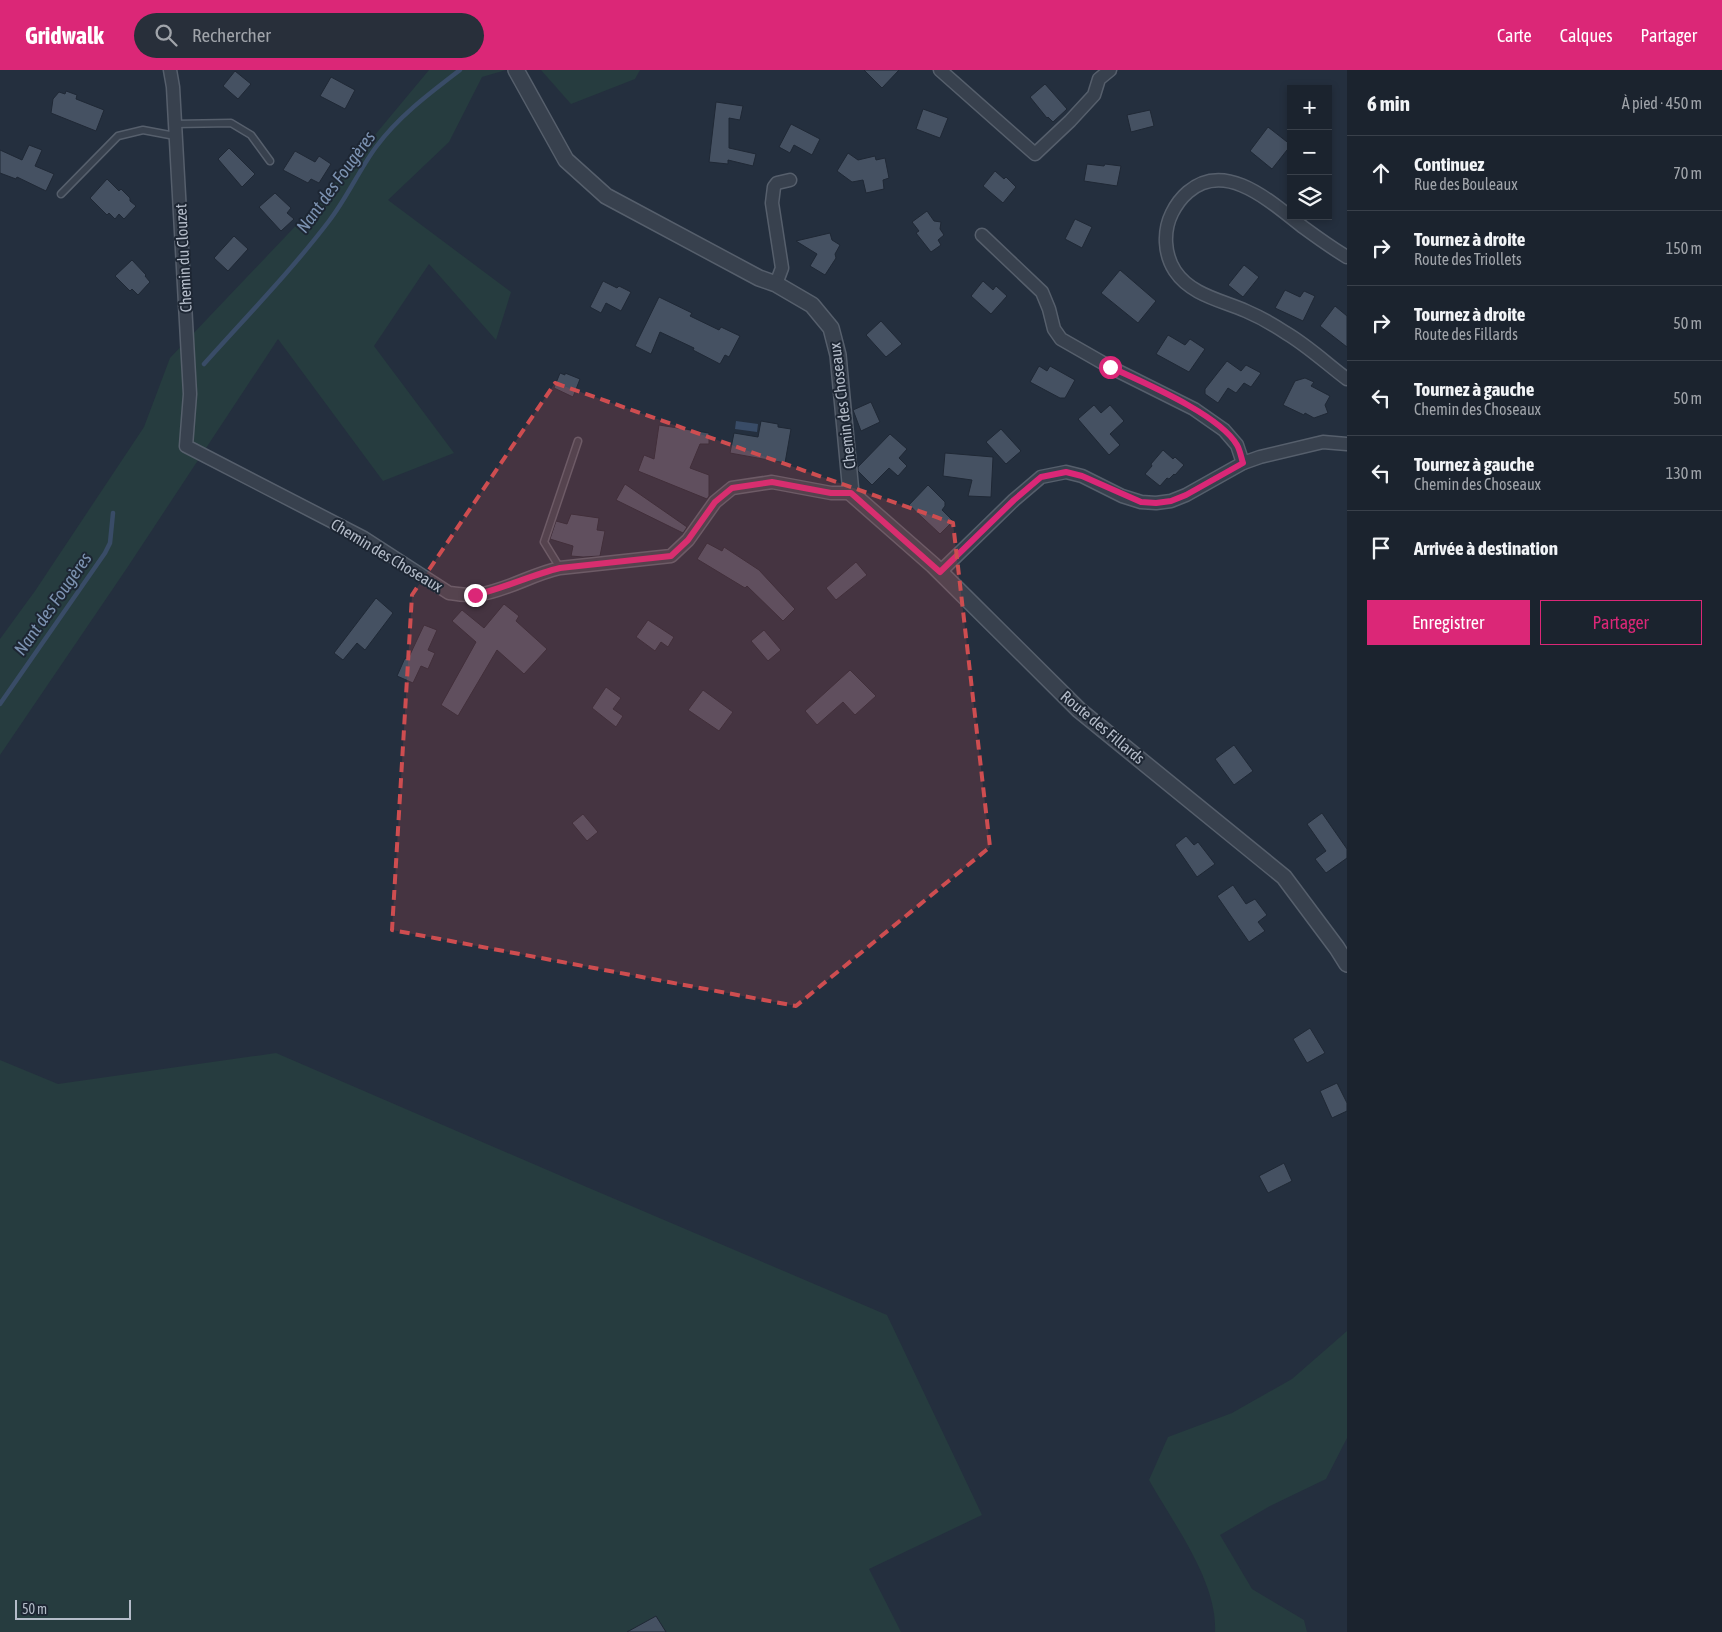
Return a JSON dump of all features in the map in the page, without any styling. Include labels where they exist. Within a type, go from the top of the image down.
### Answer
[{"type":"street","name":"Chemin du Clouzet","points":[[170,70],[189,385],[186,446]]},
{"type":"street","name":"Chemin des Choseaux","points":[[186,446],[364,538],[449,593],[475,595],[490,592],[545,571],[560,568],[671,556],[688,540],[715,502],[732,488],[772,482],[831,493],[851,493],[838,355],[831,328],[812,305],[776,284],[759,278],[606,196],[566,160],[516,70]]},
{"type":"street","points":[[940,70],[1035,154],[1082,108],[1094,94],[1099,79],[1110,70]]},
{"type":"street","points":[[1347,257],[1326,245],[1270,202],[1241,185],[1229,181],[1213,179],[1203,182],[1192,189],[1180,199],[1166,225],[1165,241],[1175,271],[1195,291],[1248,312],[1288,334],[1347,379]]},
{"type":"street","points":[[776,284],[782,268],[772,203],[774,187],[777,183],[790,180]]},
{"type":"street","points":[[982,235],[1042,292],[1054,329],[1062,339],[1110,367],[1163,392],[1202,414],[1224,430],[1237,445],[1243,463]]},
{"type":"street","points":[[940,572],[1008,505],[1041,477],[1066,472],[1082,476],[1141,502],[1156,503],[1171,501],[1186,495],[1243,463],[1260,456],[1323,442],[1347,444]]},
{"type":"street","name":"Route des Fillards","points":[[851,493],[940,572],[1079,710],[1284,877],[1347,964]]},
{"type":"lane","points":[[61,194],[118,136],[143,130],[175,130],[231,123],[251,135],[270,161]]},
{"type":"lane","points":[[560,568],[544,542],[578,441]]},
{"type":"highlighted area","points":[[555,383],[953,523],[990,847],[796,1006],[392,930],[412,595]]},
{"type":"green space","points":[[429,70],[506,70],[482,77],[449,142],[388,200],[511,292],[496,340],[429,264],[374,346],[454,453],[383,481],[278,339],[127,568],[0,755],[0,639],[35,591],[144,427],[170,358],[325,195]]},
{"type":"green space","points":[[541,70],[640,70],[635,79],[571,104]]},
{"type":"green space","points":[[276,1053],[887,1315],[982,1515],[869,1569],[901,1632],[0,1632],[0,1060],[58,1084]]},
{"type":"green space","points":[[1347,1331],[1347,1438],[1326,1479],[1270,1506],[1220,1535],[1252,1589],[1304,1620],[1307,1632],[1215,1632],[1214,1613],[1202,1573],[1149,1480],[1168,1437],[1232,1413],[1292,1379]]},
{"type":"water","points":[[736,421],[758,424],[757,432],[735,429]]},
{"type":"building","points":[[864,70],[899,70],[882,88]]},
{"type":"building","points":[[235,71],[251,84],[238,99],[223,86]]},
{"type":"building","points":[[331,77],[355,90],[345,109],[320,96]]},
{"type":"building","points":[[1045,84],[1067,109],[1053,122],[1047,118],[1030,97]]},
{"type":"building","points":[[66,91],[77,95],[76,99],[104,110],[96,131],[51,113],[53,99],[59,92],[65,94]]},
{"type":"building","points":[[716,102],[743,106],[740,120],[729,118],[729,148],[756,154],[753,166],[728,160],[728,164],[709,162]]},
{"type":"building","points":[[923,109],[948,118],[940,138],[916,129]]},
{"type":"building","points":[[1150,110],[1154,126],[1131,132],[1127,115]]},
{"type":"building","points":[[791,124],[820,139],[812,155],[794,145],[790,153],[779,147]]},
{"type":"building","points":[[1268,127],[1287,142],[1287,150],[1272,169],[1250,151]]},
{"type":"building","points":[[29,145],[42,150],[35,166],[54,174],[46,191],[17,177],[16,179],[0,173],[0,150],[22,160]]},
{"type":"building","points":[[229,148],[255,174],[242,187],[218,159]]},
{"type":"building","points":[[295,151],[315,162],[319,156],[331,164],[319,183],[311,179],[308,183],[283,170]]},
{"type":"building","points":[[848,153],[858,160],[875,156],[876,160],[885,158],[889,178],[883,180],[884,189],[866,193],[863,180],[852,182],[837,171]]},
{"type":"building","points":[[1087,164],[1121,166],[1117,186],[1084,181]]},
{"type":"building","points":[[995,171],[1004,179],[1006,177],[1016,187],[1003,203],[983,186]]},
{"type":"building","points":[[107,179],[119,191],[121,189],[136,206],[124,219],[119,214],[115,219],[109,213],[107,215],[90,198]]},
{"type":"building","points":[[275,193],[291,208],[287,213],[294,219],[281,231],[259,207]]},
{"type":"building","points":[[927,211],[934,221],[941,222],[940,229],[944,235],[938,240],[941,245],[931,252],[916,233],[919,231],[912,222]]},
{"type":"building","points":[[1075,219],[1092,227],[1082,248],[1065,239]]},
{"type":"building","points":[[830,233],[832,240],[840,245],[835,254],[836,258],[825,275],[810,266],[817,254],[796,241]]},
{"type":"building","points":[[234,236],[248,249],[228,271],[214,258]]},
{"type":"building","points":[[132,260],[150,282],[138,295],[132,289],[130,291],[115,276]]},
{"type":"building","points":[[1244,265],[1259,277],[1243,297],[1228,285]]},
{"type":"building","points":[[1120,270],[1156,301],[1138,323],[1101,293]]},
{"type":"building","points":[[603,281],[631,292],[621,311],[606,303],[601,313],[590,307]]},
{"type":"building","points":[[983,281],[993,290],[996,286],[1007,296],[991,314],[971,296]]},
{"type":"building","points":[[1285,290],[1300,297],[1304,291],[1315,296],[1303,321],[1275,308]]},
{"type":"building","points":[[659,297],[692,313],[690,316],[719,330],[721,327],[740,336],[729,357],[725,355],[720,364],[693,350],[694,348],[660,332],[651,354],[635,346]]},
{"type":"building","points":[[1335,306],[1347,316],[1347,347],[1320,326]]},
{"type":"building","points":[[881,321],[902,344],[886,357],[866,335]]},
{"type":"building","points":[[1168,335],[1185,345],[1190,339],[1205,349],[1189,372],[1156,354]]},
{"type":"building","points":[[1227,361],[1241,371],[1246,365],[1261,373],[1251,387],[1244,383],[1236,393],[1228,388],[1218,403],[1205,394],[1205,389]]},
{"type":"building","points":[[1039,366],[1047,371],[1050,366],[1075,380],[1065,398],[1060,398],[1030,382]]},
{"type":"building","points":[[560,373],[580,379],[573,397],[554,388]]},
{"type":"building","points":[[1305,378],[1314,382],[1311,386],[1330,396],[1325,405],[1328,413],[1314,418],[1283,405],[1295,381]]},
{"type":"building","points":[[871,402],[880,422],[861,431],[853,410]]},
{"type":"building","points":[[1094,405],[1101,413],[1110,405],[1124,421],[1110,434],[1120,445],[1109,455],[1078,419]]},
{"type":"building","points":[[761,421],[791,429],[785,463],[730,453],[734,433],[758,437]]},
{"type":"building","points":[[659,425],[709,433],[709,444],[700,444],[690,468],[709,475],[709,496],[707,499],[638,471],[644,455],[654,459]]},
{"type":"building","points":[[1001,429],[1021,451],[1006,464],[986,442]]},
{"type":"building","points":[[890,434],[907,449],[899,458],[907,466],[898,476],[889,468],[872,485],[858,471],[858,467]]},
{"type":"building","points":[[1163,450],[1173,459],[1175,457],[1184,465],[1175,475],[1169,479],[1167,478],[1160,486],[1145,474]]},
{"type":"building","points":[[945,453],[993,457],[991,497],[968,496],[972,480],[943,476]]},
{"type":"building","points":[[625,484],[687,527],[683,533],[616,500]]},
{"type":"building","points":[[928,485],[945,502],[942,510],[953,521],[940,534],[909,505]]},
{"type":"building","points":[[571,514],[599,518],[597,530],[605,531],[600,556],[571,556],[573,546],[550,539],[556,521],[567,524]]},
{"type":"building","points":[[707,543],[722,551],[724,547],[759,570],[795,609],[783,621],[747,586],[745,588],[697,559]]},
{"type":"building","points":[[856,562],[867,575],[836,600],[826,588]]},
{"type":"building","points":[[376,598],[393,613],[365,650],[357,643],[343,660],[334,653]]},
{"type":"building","points":[[504,604],[519,616],[516,621],[547,649],[524,674],[497,650],[458,716],[441,705],[476,642],[452,621],[462,610],[484,628]]},
{"type":"building","points":[[648,620],[674,637],[668,647],[661,642],[655,651],[636,637]]},
{"type":"building","points":[[424,625],[437,630],[428,650],[435,653],[428,669],[421,666],[413,683],[397,676],[405,658],[408,659]]},
{"type":"building","points":[[764,630],[781,650],[768,661],[751,641]]},
{"type":"building","points":[[850,670],[876,696],[855,715],[843,702],[817,725],[805,711]]},
{"type":"building","points":[[606,687],[621,698],[613,709],[623,716],[616,727],[592,708]]},
{"type":"building","points":[[703,690],[733,712],[719,731],[688,710]]},
{"type":"building","points":[[1234,745],[1253,771],[1234,785],[1215,759]]},
{"type":"building","points":[[1322,813],[1347,849],[1347,858],[1326,873],[1315,859],[1326,851],[1307,824]]},
{"type":"building","points":[[583,814],[598,832],[587,841],[572,823]]},
{"type":"building","points":[[1186,836],[1194,845],[1198,842],[1215,864],[1197,877],[1175,845]]},
{"type":"building","points":[[1233,885],[1246,904],[1255,899],[1267,915],[1258,922],[1265,931],[1249,942],[1217,896]]},
{"type":"building","points":[[1310,1028],[1325,1053],[1307,1063],[1293,1039]]},
{"type":"building","points":[[1337,1083],[1347,1103],[1347,1111],[1332,1118],[1320,1091]]},
{"type":"building","points":[[1284,1163],[1292,1181],[1268,1193],[1259,1176]]},
{"type":"building","points":[[656,1616],[666,1632],[627,1632],[647,1621]]},
{"type":"waterway","name":"Nant des Fougères","points":[[204,364],[314,240],[335,212],[370,156],[385,136],[415,106],[460,70]]},
{"type":"waterway","name":"Nant des Fougères","points":[[0,704],[105,553],[110,543],[113,513]]},
{"type":"route","points":[[475,595],[490,592],[545,571],[560,568],[671,556],[688,540],[715,502],[732,488],[772,482],[831,493],[851,493],[940,572],[995,517],[1041,477],[1066,472],[1082,476],[1122,496],[1141,502],[1156,503],[1171,501],[1186,495],[1243,463],[1237,445],[1224,430],[1194,409],[1110,367]]}]
